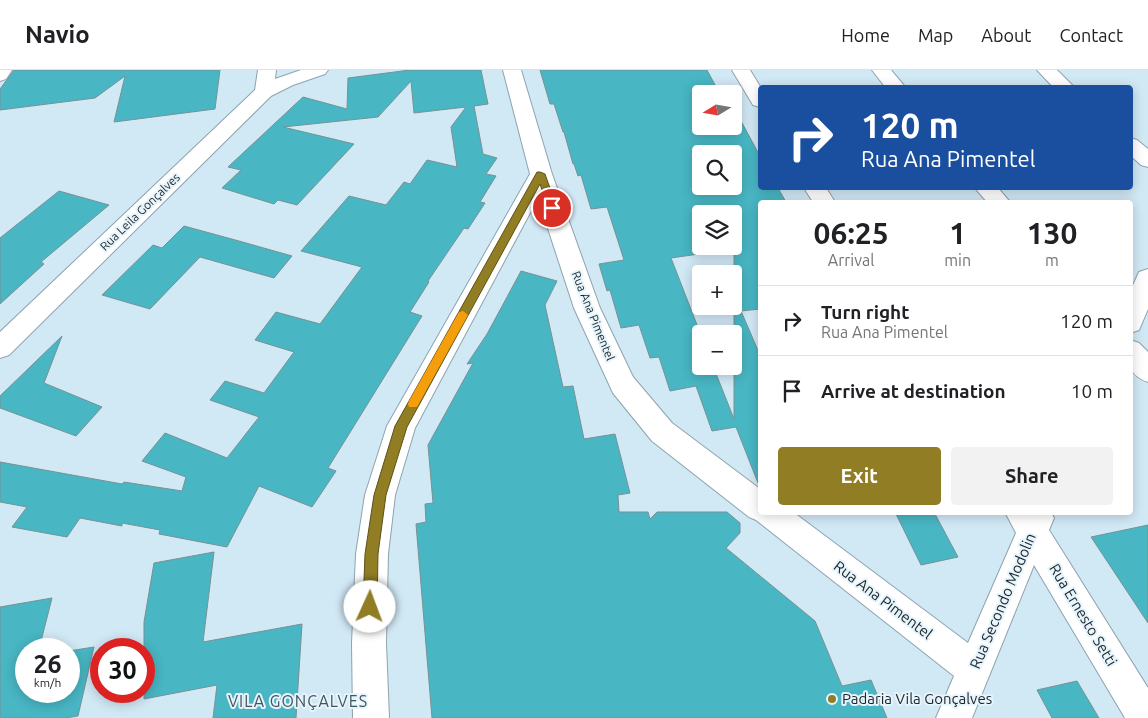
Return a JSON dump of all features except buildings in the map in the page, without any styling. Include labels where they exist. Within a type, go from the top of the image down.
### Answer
[{"type":"street","points":[[0,75],[3,70]]},
{"type":"street","name":"Rua Leila Gonçalves","points":[[0,348],[265,81],[286,81],[319,70]]},
{"type":"street","name":"Rua Ana Pimentel","points":[[512,70],[540,174],[587,308],[623,385],[662,432],[758,505]]},
{"type":"street","points":[[741,70],[758,98]]},
{"type":"street","points":[[882,70],[894,85]]},
{"type":"street","points":[[1046,70],[1063,85]]},
{"type":"street","points":[[1133,147],[1148,160]]},
{"type":"street","points":[[371,718],[369,643],[372,554],[380,495],[401,426],[540,174]]},
{"type":"street","points":[[988,190],[997,200]]},
{"type":"street","points":[[1133,316],[1148,278]]},
{"type":"street","points":[[1133,354],[1148,371]]},
{"type":"street","name":"Rua Ana Pimentel","points":[[772,515],[975,670]]},
{"type":"street","name":"Rua Secondo Modolin","points":[[954,718],[975,670],[1031,519]]},
{"type":"street","name":"Rua Ernesto Setti","points":[[1031,519],[1146,718]]},
{"type":"slow traffic","points":[[413,404],[463,315]]},
{"type":"place","name":"Padaria Vila Gonçalves","points":[[832,699]]},
{"type":"district","name":"VILA GONÇALVES","points":[[298,701]]},
{"type":"route","points":[[370,607],[372,554],[380,495],[401,426],[540,174],[552,208]]}]
